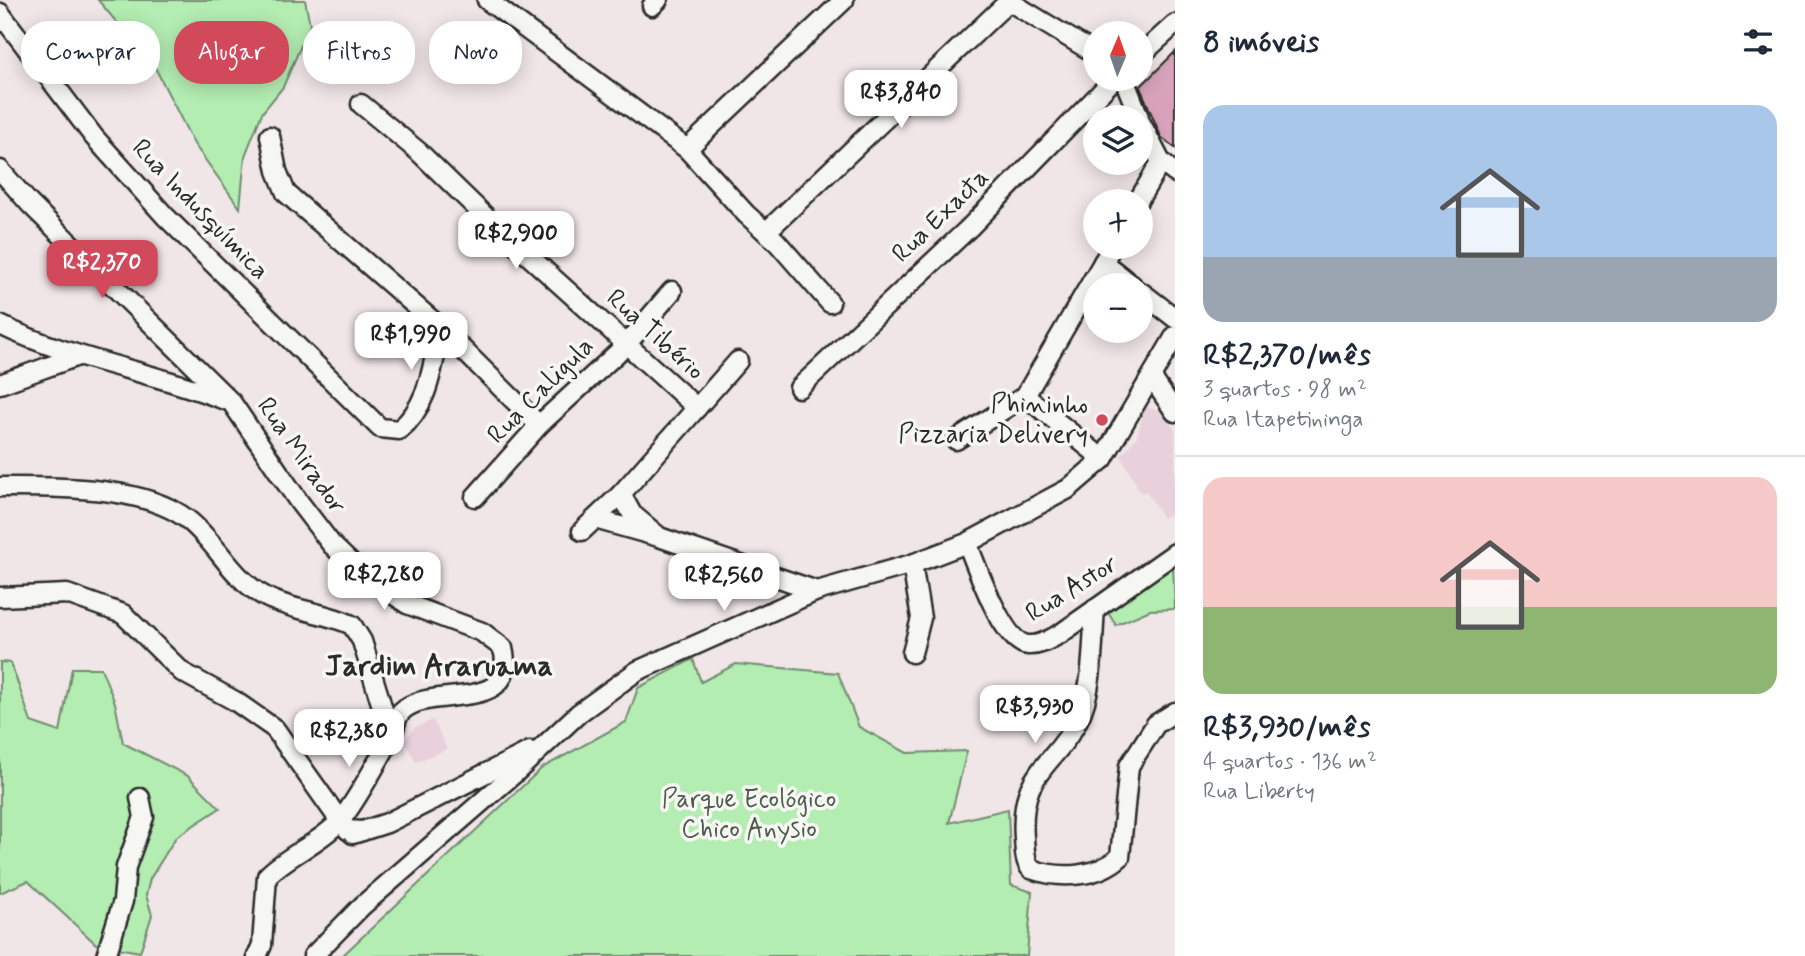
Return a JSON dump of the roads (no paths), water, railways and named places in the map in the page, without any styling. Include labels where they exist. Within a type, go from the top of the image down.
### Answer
[{"type":"street","points":[[487,0],[687,149],[830,303]]},
{"type":"street","points":[[687,149],[844,0]]},
{"type":"street","points":[[766,232],[1008,0],[1083,46]]},
{"type":"street","name":"Rua Indusquímica","points":[[0,13],[94,137],[165,216],[380,428],[389,432],[399,430],[418,410],[425,398],[441,328]]},
{"type":"street","points":[[1153,44],[1175,24]]},
{"type":"street","name":"Rua Exacta","points":[[799,388],[970,227],[1102,91]]},
{"type":"street","name":"Rua Tibério","points":[[360,104],[419,152],[697,408]]},
{"type":"street","points":[[270,136],[277,171],[286,193],[441,328],[539,425]]},
{"type":"street","points":[[1149,189],[1168,167],[1153,143]]},
{"type":"street","name":"Rua Mirador","points":[[0,170],[30,204],[232,403],[307,513],[332,545],[356,568],[407,604],[482,632],[503,648],[505,669],[495,685],[480,694],[415,703],[400,712],[391,736],[340,821]]},
{"type":"street","points":[[956,440],[1025,396],[1104,259]]},
{"type":"street","points":[[1111,259],[1122,273]]},
{"type":"street","name":"Rua Caligula","points":[[475,497],[539,425],[626,345],[672,290]]},
{"type":"street","points":[[1153,301],[1175,318]]},
{"type":"street","points":[[0,325],[36,343],[162,379],[232,403]]},
{"type":"street","points":[[313,956],[362,906],[579,713],[637,671],[817,591],[912,564],[967,543],[1043,505],[1068,489],[1103,459],[1175,336]]},
{"type":"street","points":[[0,384],[78,356]]},
{"type":"street","points":[[1154,375],[1175,360]]},
{"type":"street","points":[[738,361],[621,494],[589,525],[659,537],[817,591]]},
{"type":"street","points":[[1154,375],[1175,412]]},
{"type":"street","points":[[1025,396],[1103,459]]},
{"type":"street","points":[[0,486],[115,493],[156,503],[186,517],[208,538],[230,569],[267,598],[352,625],[362,641],[391,736]]},
{"type":"street","points":[[621,494],[632,514],[659,537]]},
{"type":"street","name":"Rua Astor","points":[[967,543],[1004,627],[1015,641],[1028,645],[1039,644],[1175,554]]},
{"type":"street","points":[[912,564],[921,618],[912,653]]},
{"type":"street","points":[[0,597],[67,594],[123,614],[181,672],[235,701],[275,729],[340,821],[348,830],[362,831]]},
{"type":"street","points":[[1095,609],[1085,699],[1078,720],[1031,782],[1026,800],[1024,844],[1027,864],[1031,869],[1069,876],[1091,873],[1120,857],[1129,766],[1156,724],[1175,712]]},
{"type":"street","points":[[306,848],[387,823],[544,746]]},
{"type":"street","points":[[106,956],[123,901],[126,867],[144,817],[140,798]]},
{"type":"street","points":[[257,956],[262,945],[263,889],[267,876],[340,821]]},
{"type":"place","name":"Phininho Pizzaria Delivery","points":[[1102,420]]},
{"type":"district","name":"Jardim Araruama","points":[[439,666]]},
{"type":"park label","name":"Parque Ecológico Chico Anysio","points":[[749,815]]}]
